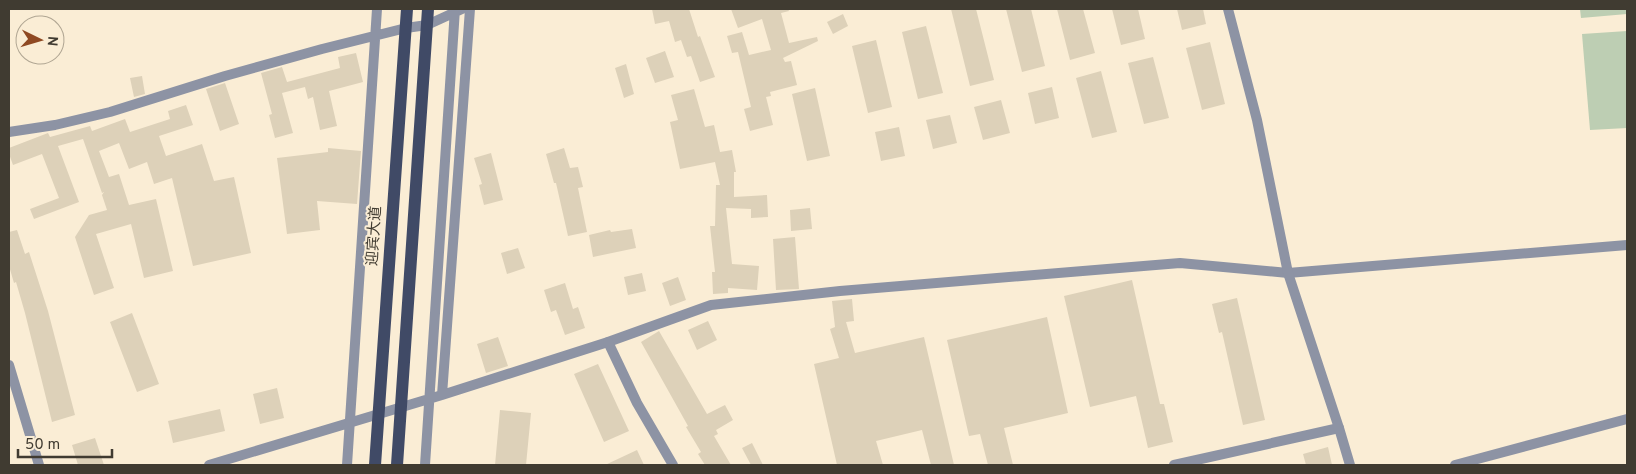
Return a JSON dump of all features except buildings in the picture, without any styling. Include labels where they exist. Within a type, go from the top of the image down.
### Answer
[{"type":"main road","name":"迎宾大道","points":[[375,465],[407,9]]},
{"type":"main road","points":[[397,465],[428,9]]},
{"type":"street","points":[[347,465],[377,9]]},
{"type":"street","points":[[442,395],[470,9]]},
{"type":"street","points":[[1228,9],[1257,120],[1288,273],[1350,465]]},
{"type":"street","points":[[9,132],[55,125],[110,112],[225,76],[322,49],[406,28],[427,25],[457,10]]},
{"type":"street","points":[[425,465],[457,10]]},
{"type":"street","points":[[209,465],[430,399],[608,342],[711,305],[840,291],[1180,263],[1288,273],[1627,245]]},
{"type":"street","points":[[608,342],[637,403],[673,465]]},
{"type":"street","points":[[9,365],[39,465]]},
{"type":"street","points":[[1455,465],[1627,418]]},
{"type":"street","points":[[1174,465],[1339,428]]},
{"type":"green space","points":[[1580,9],[1627,9],[1627,14],[1581,18]]},
{"type":"green space","points":[[1627,31],[1627,128],[1590,130],[1582,34]]}]
